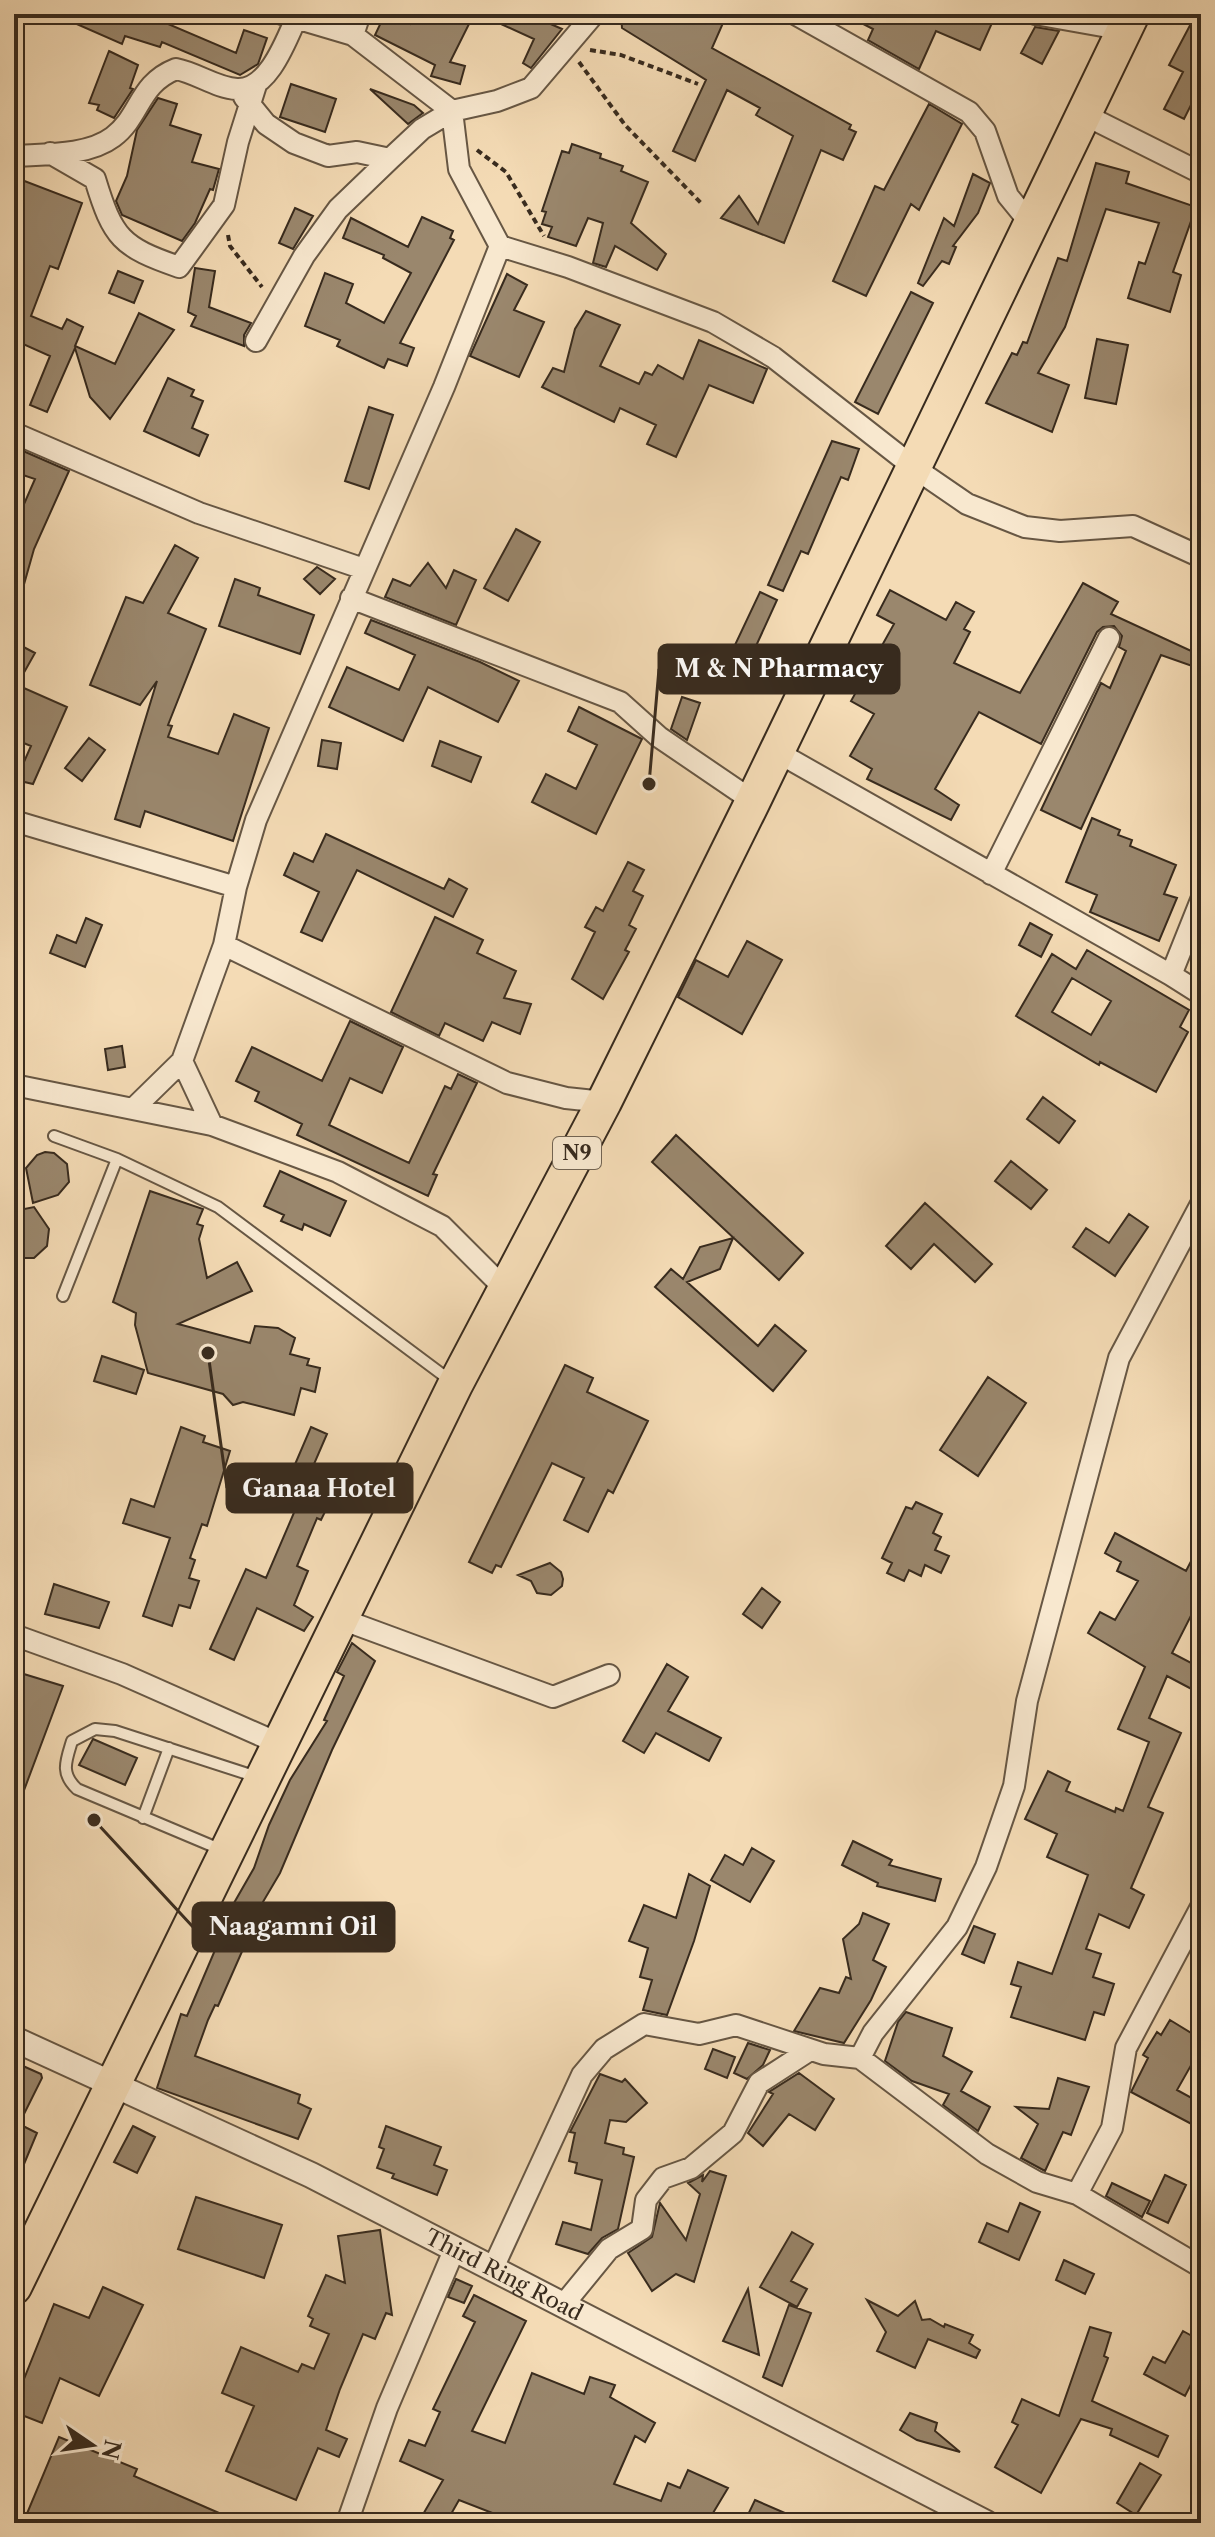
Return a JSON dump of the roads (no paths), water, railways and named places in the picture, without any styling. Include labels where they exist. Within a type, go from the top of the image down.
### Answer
[{"type":"highway","name":"N9","points":[[14,2287],[455,1385],[604,1102],[753,801],[916,469],[1128,22]]},
{"type":"street","points":[[353,35],[360,14]]},
{"type":"street","points":[[256,341],[304,256],[338,209],[422,129],[452,111],[531,88],[594,14]]},
{"type":"street","points":[[795,14],[969,112],[985,131],[1008,196],[1031,224]]},
{"type":"street","points":[[1035,14],[1128,22]]},
{"type":"street","points":[[50,153],[95,179],[108,223],[136,252],[179,267],[224,205],[249,93],[270,68],[292,16],[353,35],[452,111],[459,169],[500,246],[568,267],[713,322],[773,357],[916,469],[967,504],[1025,527],[1060,531],[1133,526],[1201,557]]},
{"type":"street","points":[[14,156],[96,147],[113,138],[150,84],[176,69],[249,93],[266,124],[294,143],[328,156],[357,152],[390,159]]},
{"type":"street","points":[[1083,114],[1201,173]]},
{"type":"street","points":[[133,1109],[182,1061],[224,945],[236,887],[256,820],[444,387],[500,246]]},
{"type":"street","points":[[14,433],[199,513],[364,569]]},
{"type":"street","points":[[351,598],[620,702],[659,737],[753,801]]},
{"type":"street","points":[[991,874],[1109,638]]},
{"type":"street","points":[[777,752],[1201,994]]},
{"type":"street","points":[[14,821],[236,887]]},
{"type":"street","points":[[1171,975],[1201,900]]},
{"type":"street","points":[[224,945],[507,1083],[566,1098],[604,1102]]},
{"type":"street","points":[[182,1061],[212,1125]]},
{"type":"street","points":[[14,1085],[212,1125],[338,1172],[442,1226],[506,1290]]},
{"type":"street","points":[[860,2058],[873,2033],[957,1927],[986,1867],[1014,1786],[1027,1701],[1119,1358],[1201,1204]]},
{"type":"street","points":[[341,1619],[553,1697],[609,1675]]},
{"type":"street","points":[[14,1635],[122,1674],[280,1744]]},
{"type":"street","points":[[1077,2194],[1112,2128],[1126,2048],[1201,1907]]},
{"type":"street","points":[[493,2268],[582,2075],[604,2049],[644,2024],[699,2034],[736,2025],[810,2050],[860,2058],[987,2154],[1037,2182],[1077,2194],[1201,2267]]},
{"type":"street","name":"Third Ring Road","points":[[14,2039],[311,2175],[986,2523]]},
{"type":"street","points":[[564,2304],[609,2249],[642,2229],[646,2200],[663,2178],[691,2168],[733,2133],[759,2083],[810,2050]]},
{"type":"street","points":[[347,2523],[387,2408],[455,2248]]},
{"type":"lane","points":[[54,1136],[117,1159],[218,1207],[455,1385]]},
{"type":"lane","points":[[63,1296],[117,1159]]},
{"type":"lane","points":[[227,1852],[96,1799],[67,1779],[64,1768],[72,1741],[95,1729],[115,1731],[263,1779]]},
{"type":"lane","points":[[143,1818],[169,1748]]},
{"type":"place","name":"M & N Pharmacy","points":[[649,784]]},
{"type":"place","name":"Ganaa Hotel","points":[[208,1353]]},
{"type":"place","name":"Naagamni Oil","points":[[94,1820]]}]
